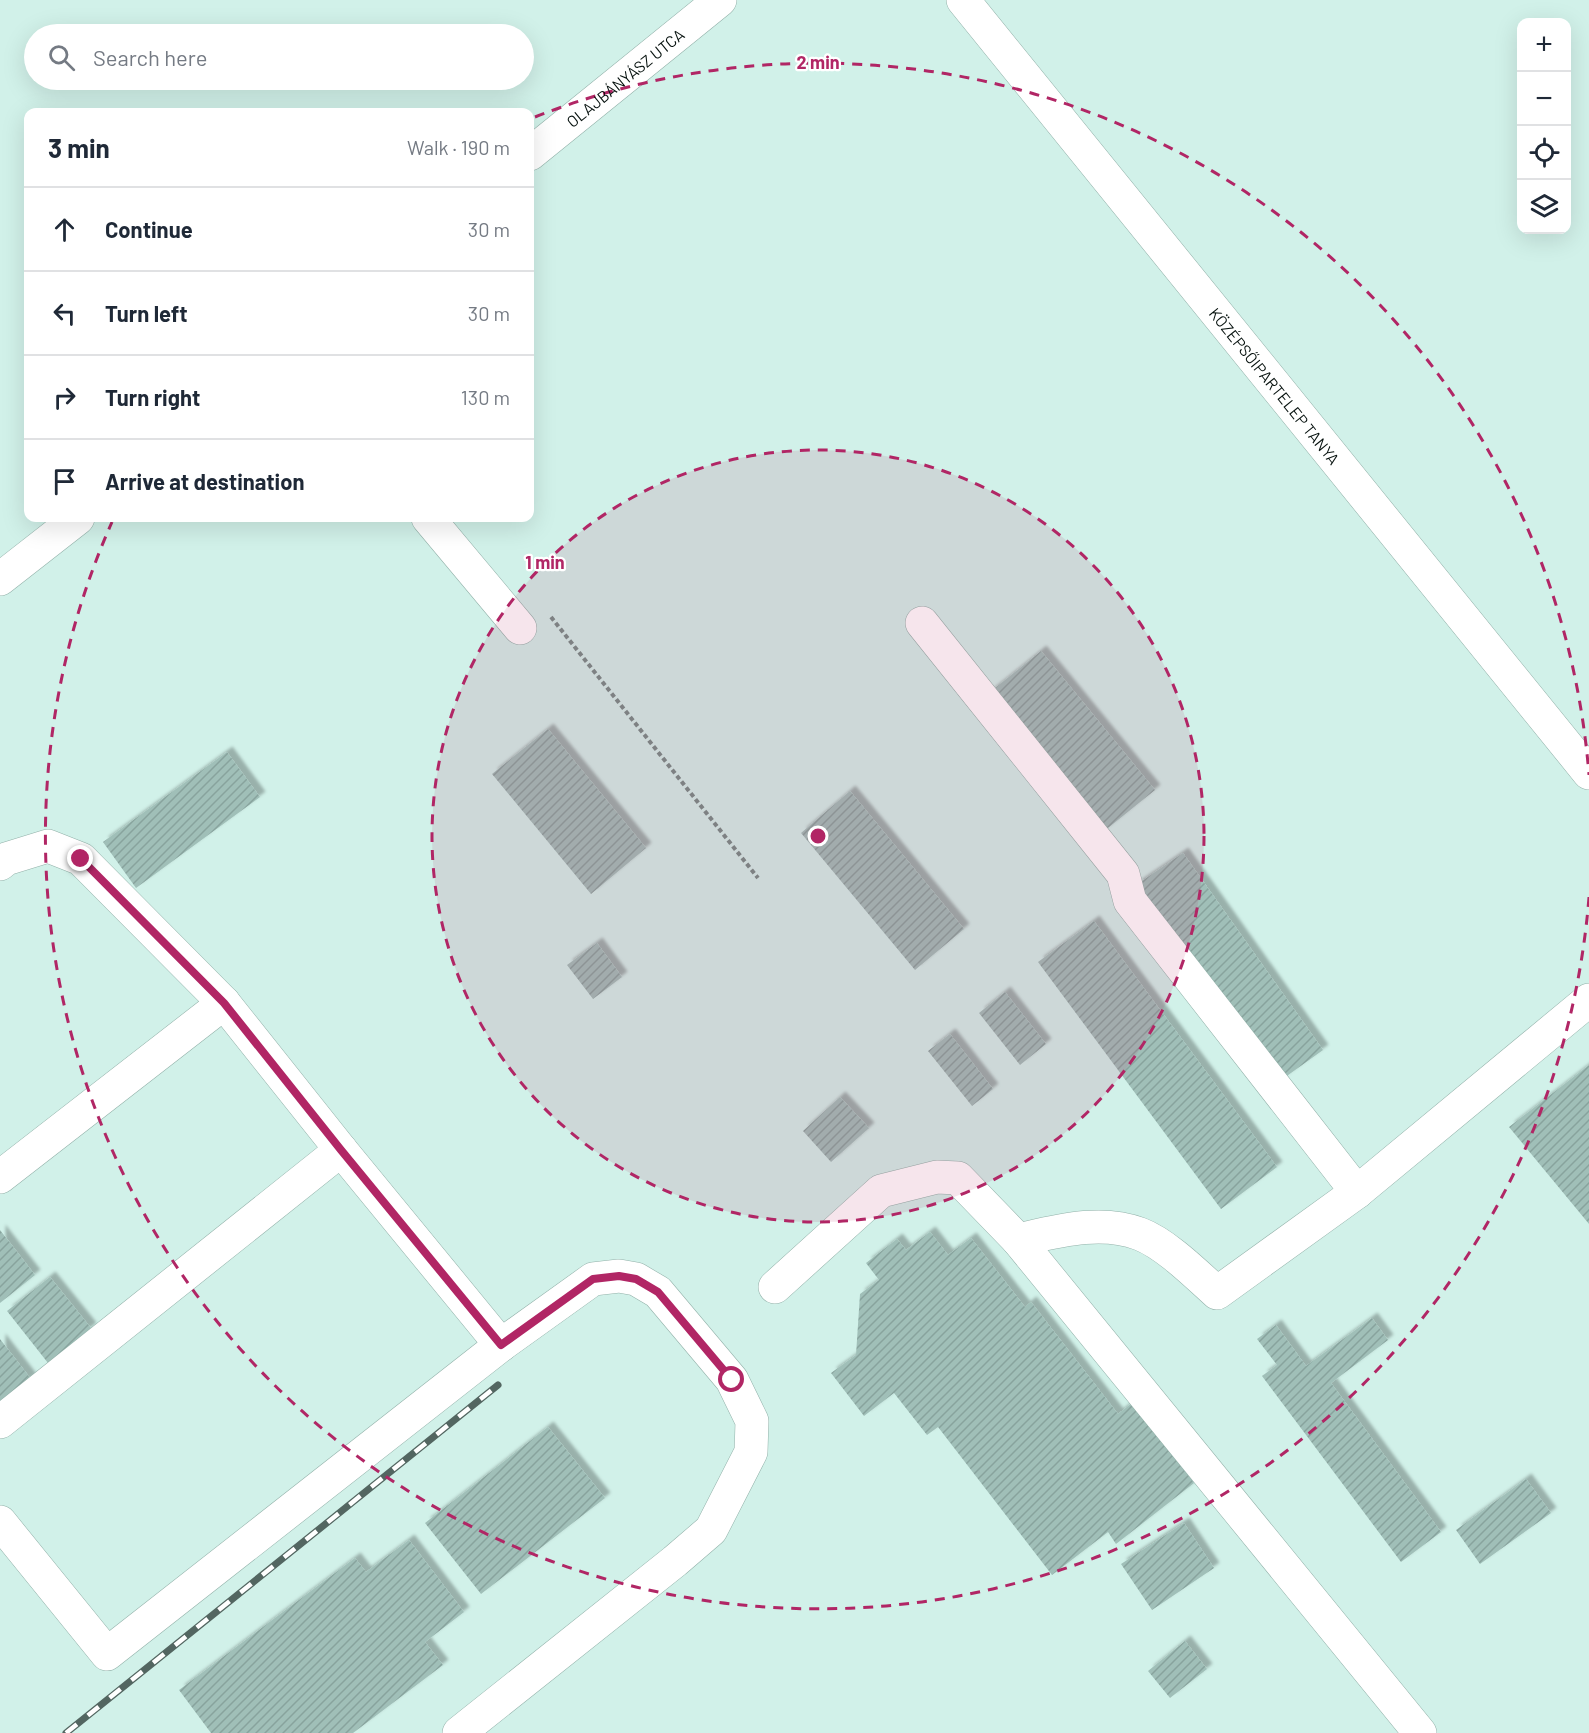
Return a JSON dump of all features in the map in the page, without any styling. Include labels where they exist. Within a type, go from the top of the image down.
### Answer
[{"type":"street","name":"OLAJBÁNYÁSZ UTCA","points":[[534,151],[720,0]]},
{"type":"street","name":"KÖZÉPSŐIPARTELEP TANYA","points":[[963,0],[1589,772]]},
{"type":"street","points":[[0,579],[73,522]]},
{"type":"street","points":[[432,522],[533,619]]},
{"type":"street","points":[[922,623],[1123,874],[1131,901],[1357,1192]]},
{"type":"street","points":[[0,864],[6,859],[48,846],[81,859],[224,1003],[501,1345]]},
{"type":"street","points":[[1018,1240],[1072,1228],[1104,1227],[1141,1234],[1169,1251],[1217,1293],[1357,1192],[1589,1000]]},
{"type":"street","points":[[0,1177],[224,1003]]},
{"type":"street","points":[[0,1422],[341,1150]]},
{"type":"street","points":[[775,1287],[882,1191],[937,1177],[958,1179],[1018,1240],[1419,1733]]},
{"type":"street","points":[[0,1522],[107,1654],[501,1345],[593,1279],[619,1276],[636,1279],[658,1292],[732,1380],[752,1421],[751,1452],[711,1530],[459,1733]]},
{"type":"path","points":[[533,619],[758,878]]},
{"type":"building","points":[[1041,651],[1155,790],[1103,832],[989,693]]},
{"type":"building","points":[[548,729],[646,848],[591,894],[492,774]]},
{"type":"building","points":[[227,752],[260,797],[136,888],[103,842]]},
{"type":"building","points":[[850,791],[964,929],[915,970],[801,833]]},
{"type":"building","points":[[1183,853],[1323,1050],[1277,1083],[1136,885]]},
{"type":"building","points":[[1094,921],[1277,1167],[1221,1209],[1038,962]]},
{"type":"building","points":[[597,943],[622,977],[593,999],[567,965]]},
{"type":"building","points":[[1005,992],[1046,1044],[1020,1065],[979,1013]]},
{"type":"building","points":[[950,1034],[993,1089],[972,1106],[928,1051]]},
{"type":"building","points":[[1589,1065],[1589,1224],[1509,1127]]},
{"type":"building","points":[[840,1097],[869,1128],[831,1162],[803,1131]]},
{"type":"building","points":[[0,1230],[35,1275],[0,1303]]},
{"type":"building","points":[[930,1232],[948,1255],[971,1238],[1025,1307],[1031,1302],[1118,1414],[1132,1403],[1194,1483],[1116,1544],[1108,1532],[1052,1575],[938,1427],[927,1435],[894,1393],[864,1416],[831,1373],[856,1355],[860,1294],[879,1280],[866,1263],[897,1239],[906,1250]]},
{"type":"building","points":[[50,1277],[91,1328],[48,1363],[7,1311]]},
{"type":"building","points":[[1372,1318],[1388,1340],[1331,1383],[1441,1532],[1401,1562],[1262,1376],[1277,1365],[1257,1339],[1276,1325],[1306,1366]]},
{"type":"building","points":[[0,1339],[31,1379],[0,1404]]},
{"type":"building","points":[[548,1427],[605,1498],[481,1594],[425,1523]]},
{"type":"building","points":[[1526,1479],[1551,1513],[1480,1564],[1456,1530]]},
{"type":"building","points":[[1184,1523],[1214,1568],[1152,1610],[1121,1564]]},
{"type":"building","points":[[409,1540],[464,1612],[425,1642],[443,1665],[353,1733],[211,1733],[179,1690],[355,1558],[366,1572]]},
{"type":"building","points":[[1185,1641],[1207,1669],[1170,1698],[1148,1671]]},
{"type":"railway","points":[[66,1733],[498,1385]]},
{"type":"route","points":[[81,859],[224,1003],[501,1345],[593,1279],[619,1276],[636,1279],[658,1292],[732,1380]]}]
